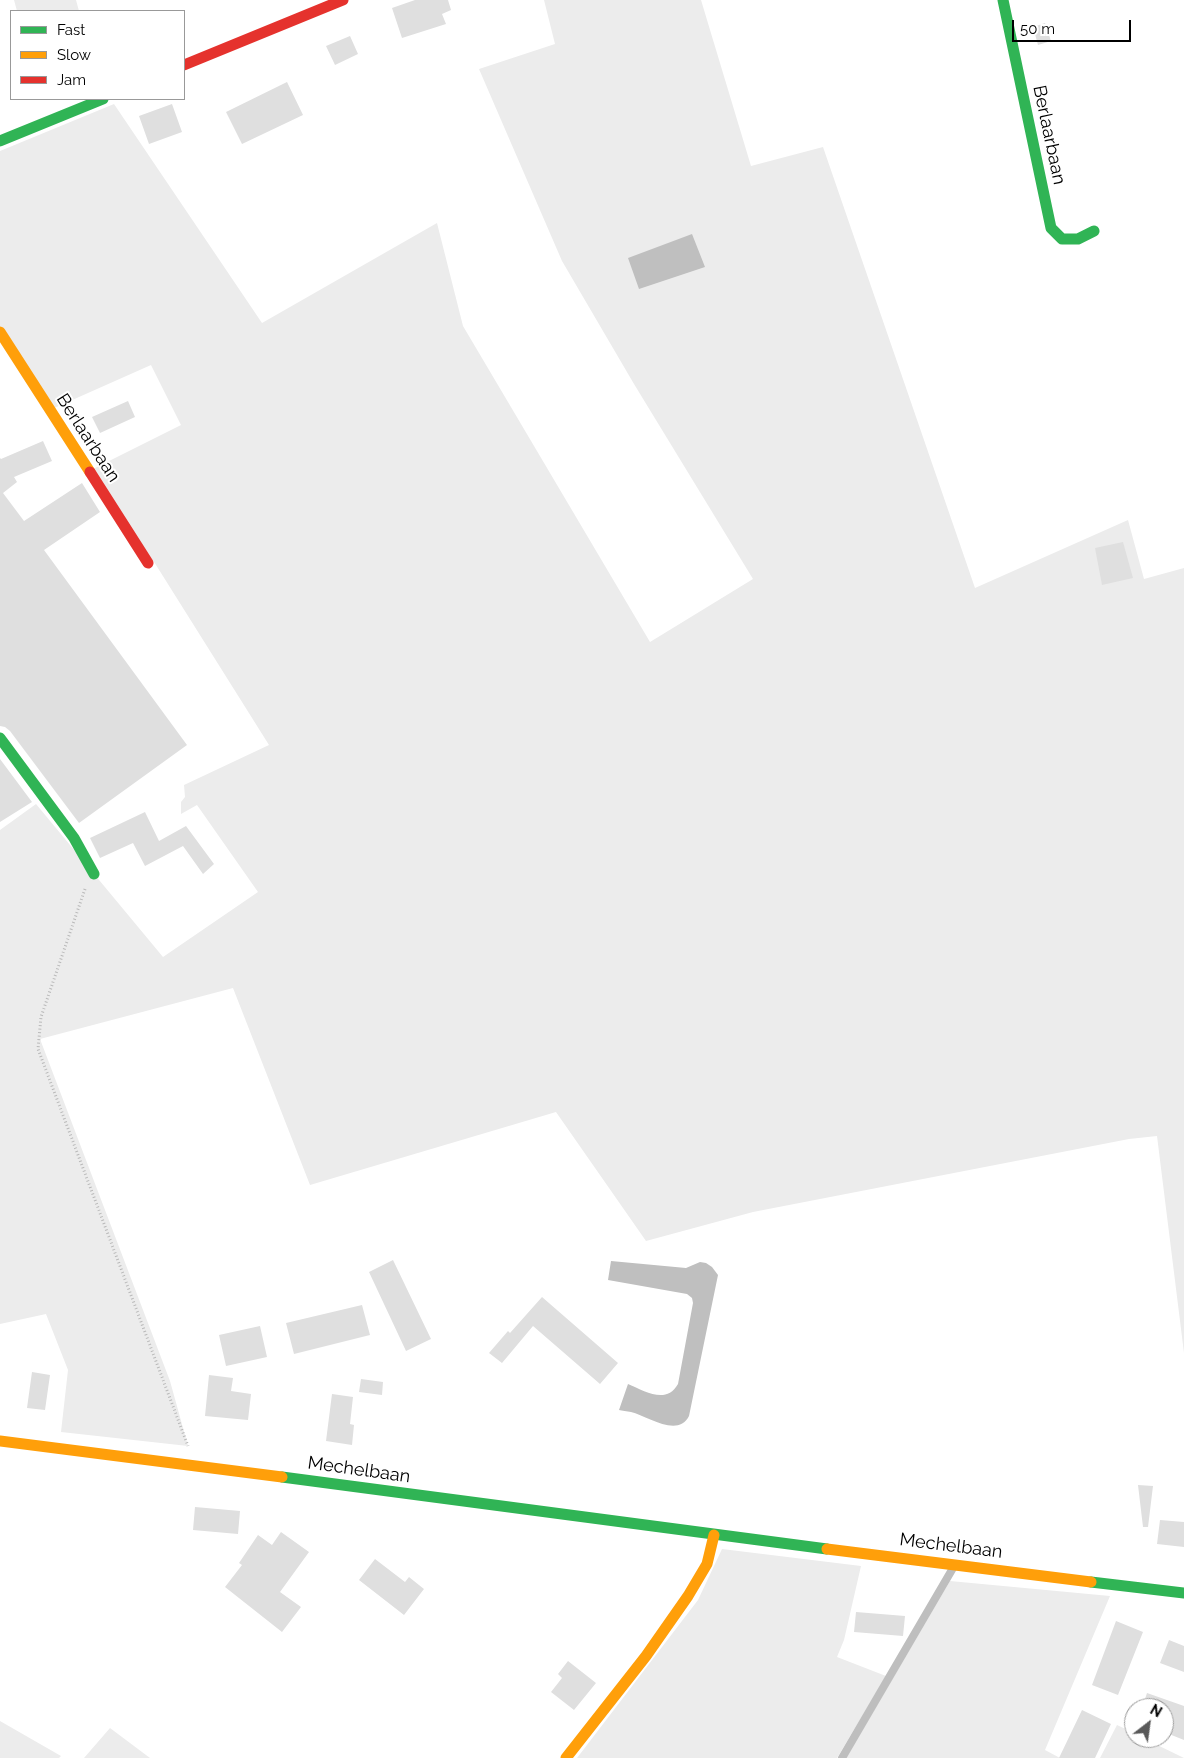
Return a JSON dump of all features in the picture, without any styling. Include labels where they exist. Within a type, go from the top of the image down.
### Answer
[{"type":"street","points":[[185,65],[343,0]]},
{"type":"street","name":"Berlaarbaan","points":[[1003,0],[1051,228],[1062,238],[1078,239],[1094,231]]},
{"type":"street","points":[[0,141],[101,100]]},
{"type":"street","name":"Berlaarbaan","points":[[0,332],[148,563]]},
{"type":"street","points":[[0,738],[74,838],[93,872]]},
{"type":"street","name":"Mechelbaan","points":[[0,1441],[355,1486],[714,1535],[1184,1593]]},
{"type":"street","points":[[566,1758],[646,1656],[688,1596],[708,1564],[714,1535]]},
{"type":"lane","points":[[842,1758],[955,1564]]},
{"type":"path","points":[[93,872],[41,1017],[38,1048],[188,1446]]},
{"type":"shaded area","points":[[14,0],[76,0],[79,10],[17,10]]},
{"type":"shaded area","points":[[544,0],[701,0],[751,166],[823,147],[975,588],[1128,520],[1144,579],[1184,568],[1184,1353],[1157,1136],[1129,1139],[753,1212],[646,1241],[556,1112],[310,1185],[233,988],[40,1039],[170,1381],[188,1446],[61,1432],[68,1370],[46,1314],[0,1324],[0,830],[36,804],[163,957],[258,892],[197,805],[181,814],[181,802],[185,797],[184,785],[269,745],[156,565],[91,470],[181,425],[151,365],[52,409],[0,327],[0,151],[114,104],[262,323],[437,223],[463,326],[650,642],[753,579],[634,384],[562,261],[479,69],[555,44]]},
{"type":"shaded area","points":[[692,234],[705,267],[639,289],[628,258]]},
{"type":"shaded area","points":[[611,1261],[686,1268],[700,1262],[712,1267],[718,1275],[689,1416],[678,1425],[662,1424],[631,1412],[619,1410],[628,1384],[648,1393],[661,1395],[668,1394],[678,1384],[693,1303],[692,1298],[687,1294],[608,1280]]},
{"type":"shaded area","points":[[722,1549],[861,1566],[844,1640],[837,1657],[886,1676],[837,1758],[577,1758],[698,1600]]},
{"type":"shaded area","points":[[950,1581],[1110,1596],[1045,1750],[1060,1758],[846,1758]]},
{"type":"shaded area","points":[[0,1721],[61,1756],[59,1758],[0,1758]]},
{"type":"shaded area","points":[[1117,1725],[1124,1728],[1124,1748],[1164,1748],[1184,1758],[1100,1758]]},
{"type":"shaded area","points":[[110,1728],[150,1758],[84,1758]]},
{"type":"building","points":[[415,0],[448,0],[451,10],[442,14],[446,24],[402,38],[392,8]]},
{"type":"building","points":[[1045,23],[1051,41],[1038,45],[1033,27]]},
{"type":"building","points":[[350,36],[358,54],[335,65],[326,46]]},
{"type":"building","points":[[287,82],[303,115],[242,144],[226,112]]},
{"type":"building","points":[[172,104],[182,132],[149,144],[139,116]]},
{"type":"building","points":[[128,401],[135,417],[100,433],[92,417]]},
{"type":"building","points":[[43,441],[52,461],[14,477],[17,482],[3,493],[24,521],[82,483],[100,512],[44,550],[187,745],[79,823],[10,731],[0,726],[0,458]]},
{"type":"building","points":[[1123,542],[1133,578],[1102,585],[1095,548]]},
{"type":"building","points":[[0,759],[32,802],[0,822]]},
{"type":"building","points":[[145,812],[159,841],[186,826],[214,864],[203,874],[183,846],[145,866],[133,843],[100,858],[90,838]]},
{"type":"building","points":[[393,1260],[431,1339],[406,1351],[369,1272]]},
{"type":"building","points":[[542,1297],[618,1363],[600,1384],[533,1326],[502,1363],[489,1353],[508,1331],[510,1333]]},
{"type":"building","points":[[362,1305],[370,1335],[294,1354],[286,1323]]},
{"type":"building","points":[[260,1326],[267,1357],[226,1366],[219,1335]]},
{"type":"building","points":[[32,1372],[50,1375],[45,1410],[27,1408]]},
{"type":"building","points":[[209,1375],[233,1378],[231,1391],[251,1394],[248,1420],[205,1416]]},
{"type":"building","points":[[361,1379],[383,1382],[382,1395],[359,1392]]},
{"type":"building","points":[[332,1394],[353,1397],[350,1424],[354,1425],[352,1445],[326,1441]]},
{"type":"building","points":[[1138,1485],[1153,1486],[1148,1527],[1143,1527]]},
{"type":"building","points":[[195,1507],[240,1511],[238,1534],[193,1530]]},
{"type":"building","points":[[1160,1520],[1184,1522],[1184,1547],[1157,1544]]},
{"type":"building","points":[[281,1532],[309,1552],[280,1592],[301,1607],[282,1632],[225,1587],[242,1565],[239,1563],[258,1535],[272,1545]]},
{"type":"building","points":[[375,1559],[405,1582],[409,1577],[424,1589],[404,1615],[359,1580]]},
{"type":"building","points":[[856,1612],[905,1616],[903,1636],[854,1632]]},
{"type":"building","points":[[1116,1621],[1143,1632],[1118,1695],[1092,1685]]},
{"type":"building","points":[[1169,1640],[1184,1646],[1184,1672],[1160,1663]]},
{"type":"building","points":[[568,1661],[596,1683],[574,1710],[551,1692],[562,1678],[558,1674]]},
{"type":"building","points":[[1147,1693],[1161,1698],[1145,1698]]},
{"type":"building","points":[[1174,1702],[1184,1706],[1184,1740],[1174,1736]]},
{"type":"building","points":[[1082,1710],[1111,1724],[1095,1758],[1059,1758]]},
{"type":"traffic: fast","points":[[1003,0],[1051,228],[1062,239],[1078,239],[1094,231]]},
{"type":"traffic: fast","points":[[0,141],[101,100]]},
{"type":"traffic: fast","points":[[0,738],[74,838],[94,874]]},
{"type":"traffic: fast","points":[[282,1477],[827,1549]]},
{"type":"traffic: fast","points":[[1091,1582],[1184,1593]]},
{"type":"traffic: slow","points":[[0,332],[90,472]]},
{"type":"traffic: slow","points":[[0,1441],[282,1477]]},
{"type":"traffic: slow","points":[[566,1758],[646,1656],[688,1596],[707,1564],[714,1535]]},
{"type":"traffic: slow","points":[[827,1549],[1091,1582]]},
{"type":"traffic: jam","points":[[185,65],[343,0]]},
{"type":"traffic: jam","points":[[90,472],[148,563]]}]
